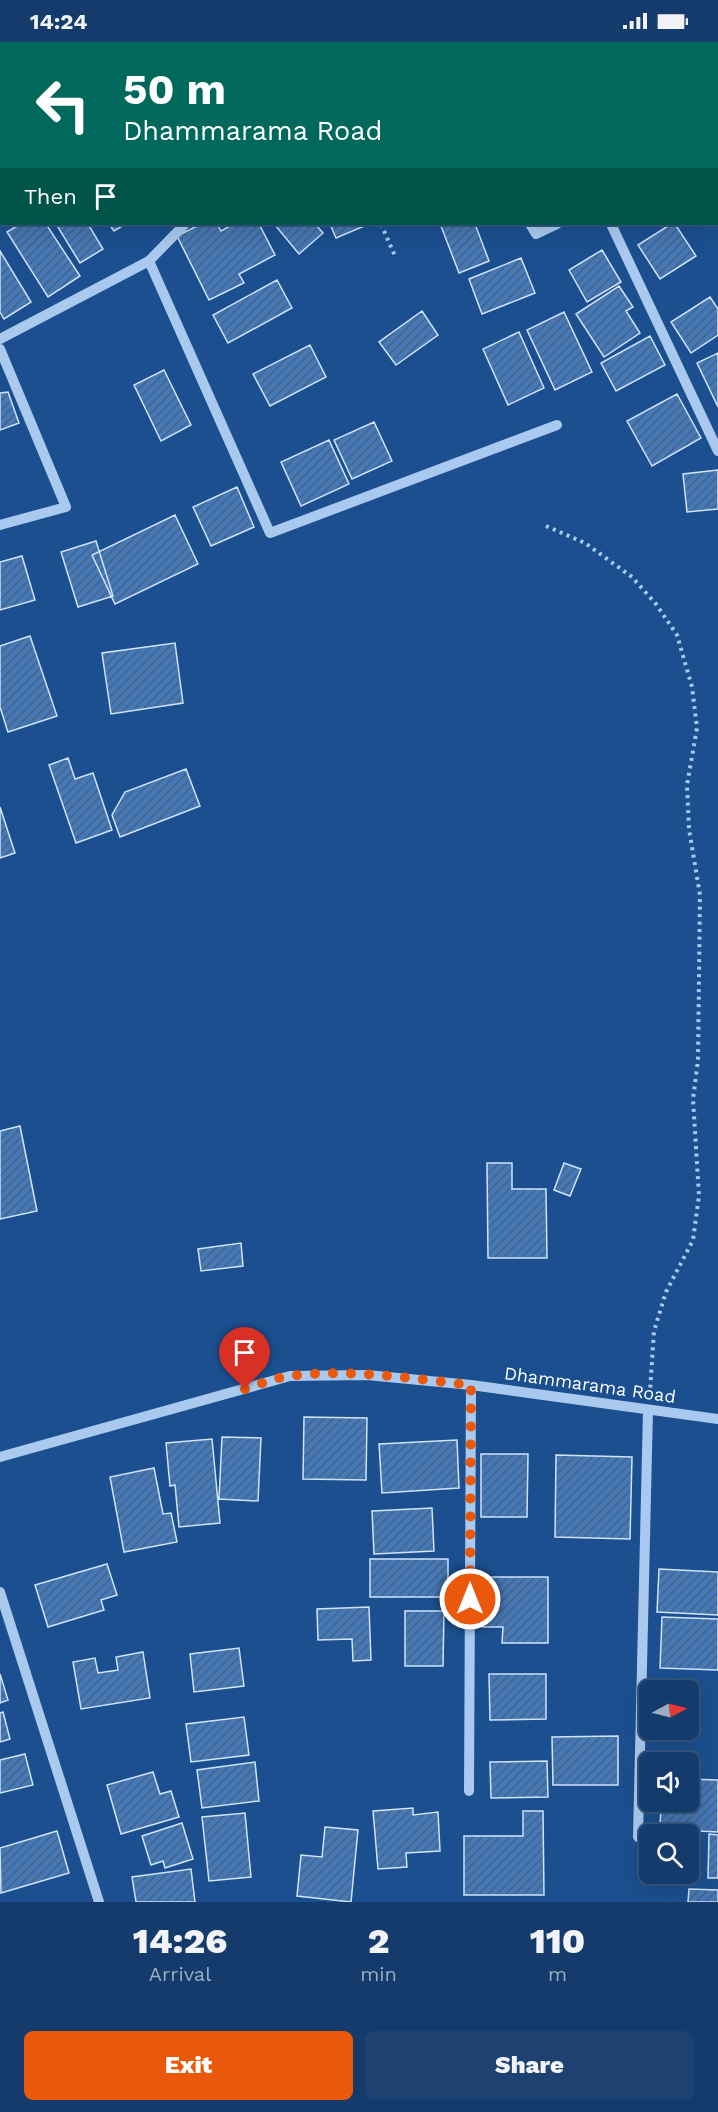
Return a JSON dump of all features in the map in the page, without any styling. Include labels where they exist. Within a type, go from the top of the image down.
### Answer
[{"type":"street","points":[[0,339],[149,261],[184,225]]},
{"type":"street","points":[[531,225],[536,234],[555,225]]},
{"type":"street","points":[[611,225],[718,451]]},
{"type":"street","points":[[149,261],[270,533],[557,425]]},
{"type":"street","points":[[0,349],[66,507],[0,525]]},
{"type":"street","name":"Dhammarama Road","points":[[0,1458],[290,1376],[367,1375],[471,1385],[718,1419]]},
{"type":"street","points":[[469,1791],[471,1385]]},
{"type":"street","points":[[638,1837],[648,1410]]},
{"type":"street","points":[[0,1592],[99,1902]]},
{"type":"path","points":[[381,225],[395,256]]},
{"type":"path","points":[[546,526],[585,543],[632,577],[656,604],[677,635],[692,687],[697,728],[687,785],[689,829],[700,895],[698,1060],[693,1099],[699,1196],[693,1240],[666,1292],[654,1331],[648,1410]]},
{"type":"building","points":[[18,225],[47,225],[80,276],[48,297],[7,232]]},
{"type":"building","points":[[57,225],[89,225],[103,249],[80,263]]},
{"type":"building","points":[[110,225],[124,225],[114,231]]},
{"type":"building","points":[[199,225],[218,225],[221,231],[232,225],[260,225],[275,255],[239,274],[244,283],[209,300],[177,236]]},
{"type":"building","points":[[275,225],[316,225],[323,233],[299,254]]},
{"type":"building","points":[[330,225],[367,225],[336,238]]},
{"type":"building","points":[[475,225],[489,261],[459,273],[441,226]]},
{"type":"building","points":[[669,225],[676,225],[696,256],[660,279],[638,245]]},
{"type":"building","points":[[602,250],[621,282],[587,302],[569,270]]},
{"type":"building","points":[[0,251],[31,302],[4,319],[0,312]]},
{"type":"building","points":[[521,258],[535,293],[482,314],[469,279]]},
{"type":"building","points":[[277,280],[292,308],[228,343],[213,315]]},
{"type":"building","points":[[619,286],[633,307],[626,311],[640,333],[604,357],[576,314]]},
{"type":"building","points":[[710,297],[718,309],[718,335],[691,353],[671,322]]},
{"type":"building","points":[[422,311],[438,335],[396,365],[379,342]]},
{"type":"building","points":[[564,312],[592,372],[555,390],[527,330]]},
{"type":"building","points":[[519,332],[544,388],[508,405],[483,349]]},
{"type":"building","points":[[650,336],[665,365],[616,391],[601,363]]},
{"type":"building","points":[[310,345],[326,377],[270,406],[253,374]]},
{"type":"building","points":[[718,353],[718,407],[697,363]]},
{"type":"building","points":[[164,370],[191,425],[161,441],[134,385]]},
{"type":"building","points":[[8,392],[19,423],[0,430],[0,393]]},
{"type":"building","points":[[677,394],[701,438],[652,466],[627,421]]},
{"type":"building","points":[[374,422],[392,461],[352,479],[334,440]]},
{"type":"building","points":[[329,440],[349,484],[301,506],[281,462]]},
{"type":"building","points":[[718,470],[718,509],[687,512],[683,474]]},
{"type":"building","points":[[237,487],[254,527],[211,546],[193,507]]},
{"type":"building","points":[[175,515],[198,564],[115,604],[92,555]]},
{"type":"building","points":[[96,541],[113,596],[78,607],[61,552]]},
{"type":"building","points":[[22,556],[35,600],[0,610],[0,562]]},
{"type":"building","points":[[30,636],[57,716],[8,732],[0,707],[0,646]]},
{"type":"building","points":[[175,643],[183,703],[111,714],[102,653]]},
{"type":"building","points":[[68,758],[75,779],[93,773],[112,830],[76,843],[49,765]]},
{"type":"building","points":[[186,769],[200,806],[120,837],[112,815],[125,792]]},
{"type":"building","points":[[0,807],[15,853],[0,858]]},
{"type":"building","points":[[20,1126],[37,1211],[0,1219],[0,1131]]},
{"type":"building","points":[[487,1163],[512,1163],[512,1189],[546,1189],[547,1258],[488,1258]]},
{"type":"building","points":[[564,1163],[581,1169],[570,1196],[554,1190]]},
{"type":"building","points":[[241,1243],[243,1266],[201,1271],[198,1249]]},
{"type":"building","points":[[304,1417],[367,1418],[366,1480],[303,1479]]},
{"type":"building","points":[[222,1437],[261,1438],[258,1501],[219,1499]]},
{"type":"building","points":[[212,1439],[220,1523],[179,1527],[175,1485],[170,1486],[166,1443]]},
{"type":"building","points":[[457,1440],[459,1488],[382,1493],[379,1444]]},
{"type":"building","points":[[481,1454],[528,1454],[527,1517],[481,1517]]},
{"type":"building","points":[[556,1455],[632,1457],[630,1539],[555,1537]]},
{"type":"building","points":[[154,1468],[163,1514],[171,1513],[177,1542],[124,1552],[110,1477]]},
{"type":"building","points":[[432,1508],[434,1551],[374,1554],[372,1511]]},
{"type":"building","points":[[370,1559],[448,1559],[448,1597],[370,1597]]},
{"type":"building","points":[[107,1564],[117,1595],[101,1600],[104,1610],[48,1627],[35,1585]]},
{"type":"building","points":[[659,1569],[718,1572],[718,1615],[657,1612]]},
{"type":"building","points":[[483,1577],[548,1577],[548,1643],[502,1643],[503,1627],[483,1627]]},
{"type":"building","points":[[369,1607],[371,1660],[353,1661],[352,1639],[318,1640],[317,1609]]},
{"type":"building","points":[[405,1611],[444,1611],[443,1666],[405,1666]]},
{"type":"building","points":[[662,1617],[718,1619],[718,1670],[660,1668]]},
{"type":"building","points":[[239,1648],[244,1686],[194,1692],[190,1654]]},
{"type":"building","points":[[143,1652],[150,1698],[81,1709],[73,1662],[95,1658],[98,1673],[118,1670],[116,1657]]},
{"type":"building","points":[[0,1674],[8,1700],[0,1703]]},
{"type":"building","points":[[489,1674],[546,1674],[546,1719],[490,1720]]},
{"type":"building","points":[[3,1712],[10,1739],[0,1742],[0,1713]]},
{"type":"building","points":[[244,1717],[249,1755],[191,1762],[186,1724]]},
{"type":"building","points":[[618,1736],[618,1785],[553,1785],[552,1737]]},
{"type":"building","points":[[25,1754],[33,1785],[0,1793],[0,1760]]},
{"type":"building","points":[[547,1761],[548,1797],[491,1798],[490,1762]]},
{"type":"building","points":[[255,1762],[259,1801],[202,1808],[197,1770]]},
{"type":"building","points":[[153,1772],[160,1794],[171,1791],[179,1817],[121,1834],[107,1785]]},
{"type":"building","points":[[699,1779],[718,1780],[718,1832],[699,1831],[699,1824],[660,1824],[661,1812],[699,1812]]},
{"type":"building","points":[[413,1808],[413,1815],[438,1812],[440,1851],[406,1853],[407,1867],[378,1869],[373,1811]]},
{"type":"building","points":[[523,1811],[543,1811],[544,1895],[464,1895],[464,1836],[523,1836]]},
{"type":"building","points":[[245,1813],[251,1877],[209,1881],[202,1817]]},
{"type":"building","points":[[182,1823],[193,1859],[165,1868],[163,1861],[151,1865],[142,1836]]},
{"type":"building","points":[[325,1827],[358,1830],[351,1902],[297,1896],[301,1855],[322,1857]]},
{"type":"building","points":[[57,1831],[69,1873],[1,1893],[0,1848]]},
{"type":"building","points":[[709,1834],[718,1835],[718,1878],[708,1878]]},
{"type":"building","points":[[191,1869],[195,1902],[136,1902],[132,1877]]},
{"type":"building","points":[[689,1889],[718,1890],[718,1902],[688,1902]]},
{"type":"route","points":[[245,1389],[290,1376],[367,1375],[471,1385],[470,1599]]}]
